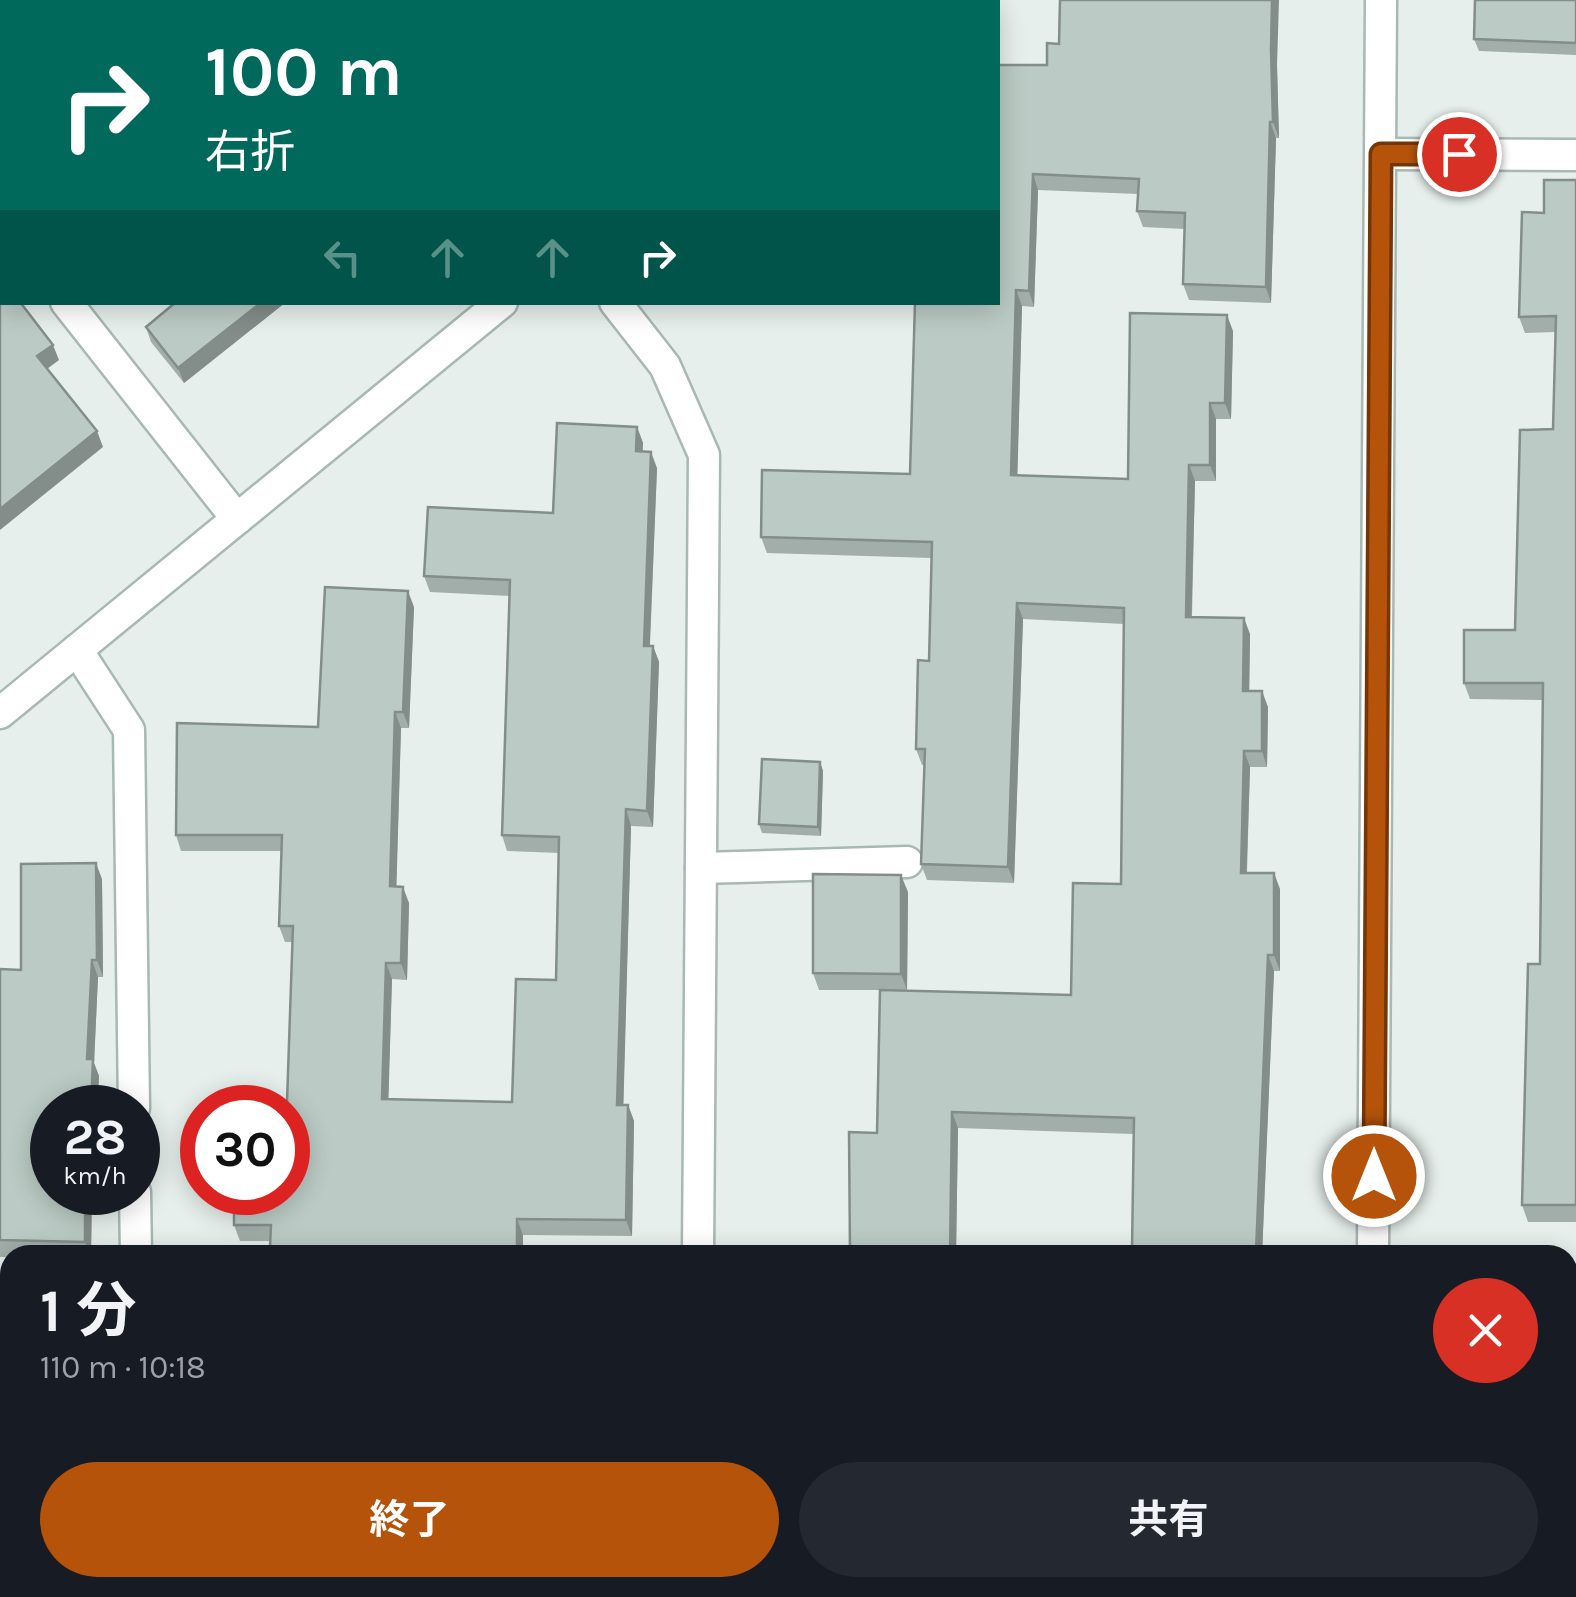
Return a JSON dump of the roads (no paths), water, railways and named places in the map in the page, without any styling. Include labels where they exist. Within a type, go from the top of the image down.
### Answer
[{"type":"street","points":[[1373,1245],[1381,0]]},
{"type":"street","points":[[1381,154],[1576,155]]},
{"type":"street","points":[[68,305],[237,518]]},
{"type":"street","points":[[0,713],[498,305]]},
{"type":"street","points":[[617,305],[665,366],[704,455],[698,1245]]},
{"type":"street","points":[[77,650],[129,730],[134,1085]]},
{"type":"street","points":[[701,868],[908,862]]},
{"type":"street","points":[[136,1215],[136,1245]]}]
